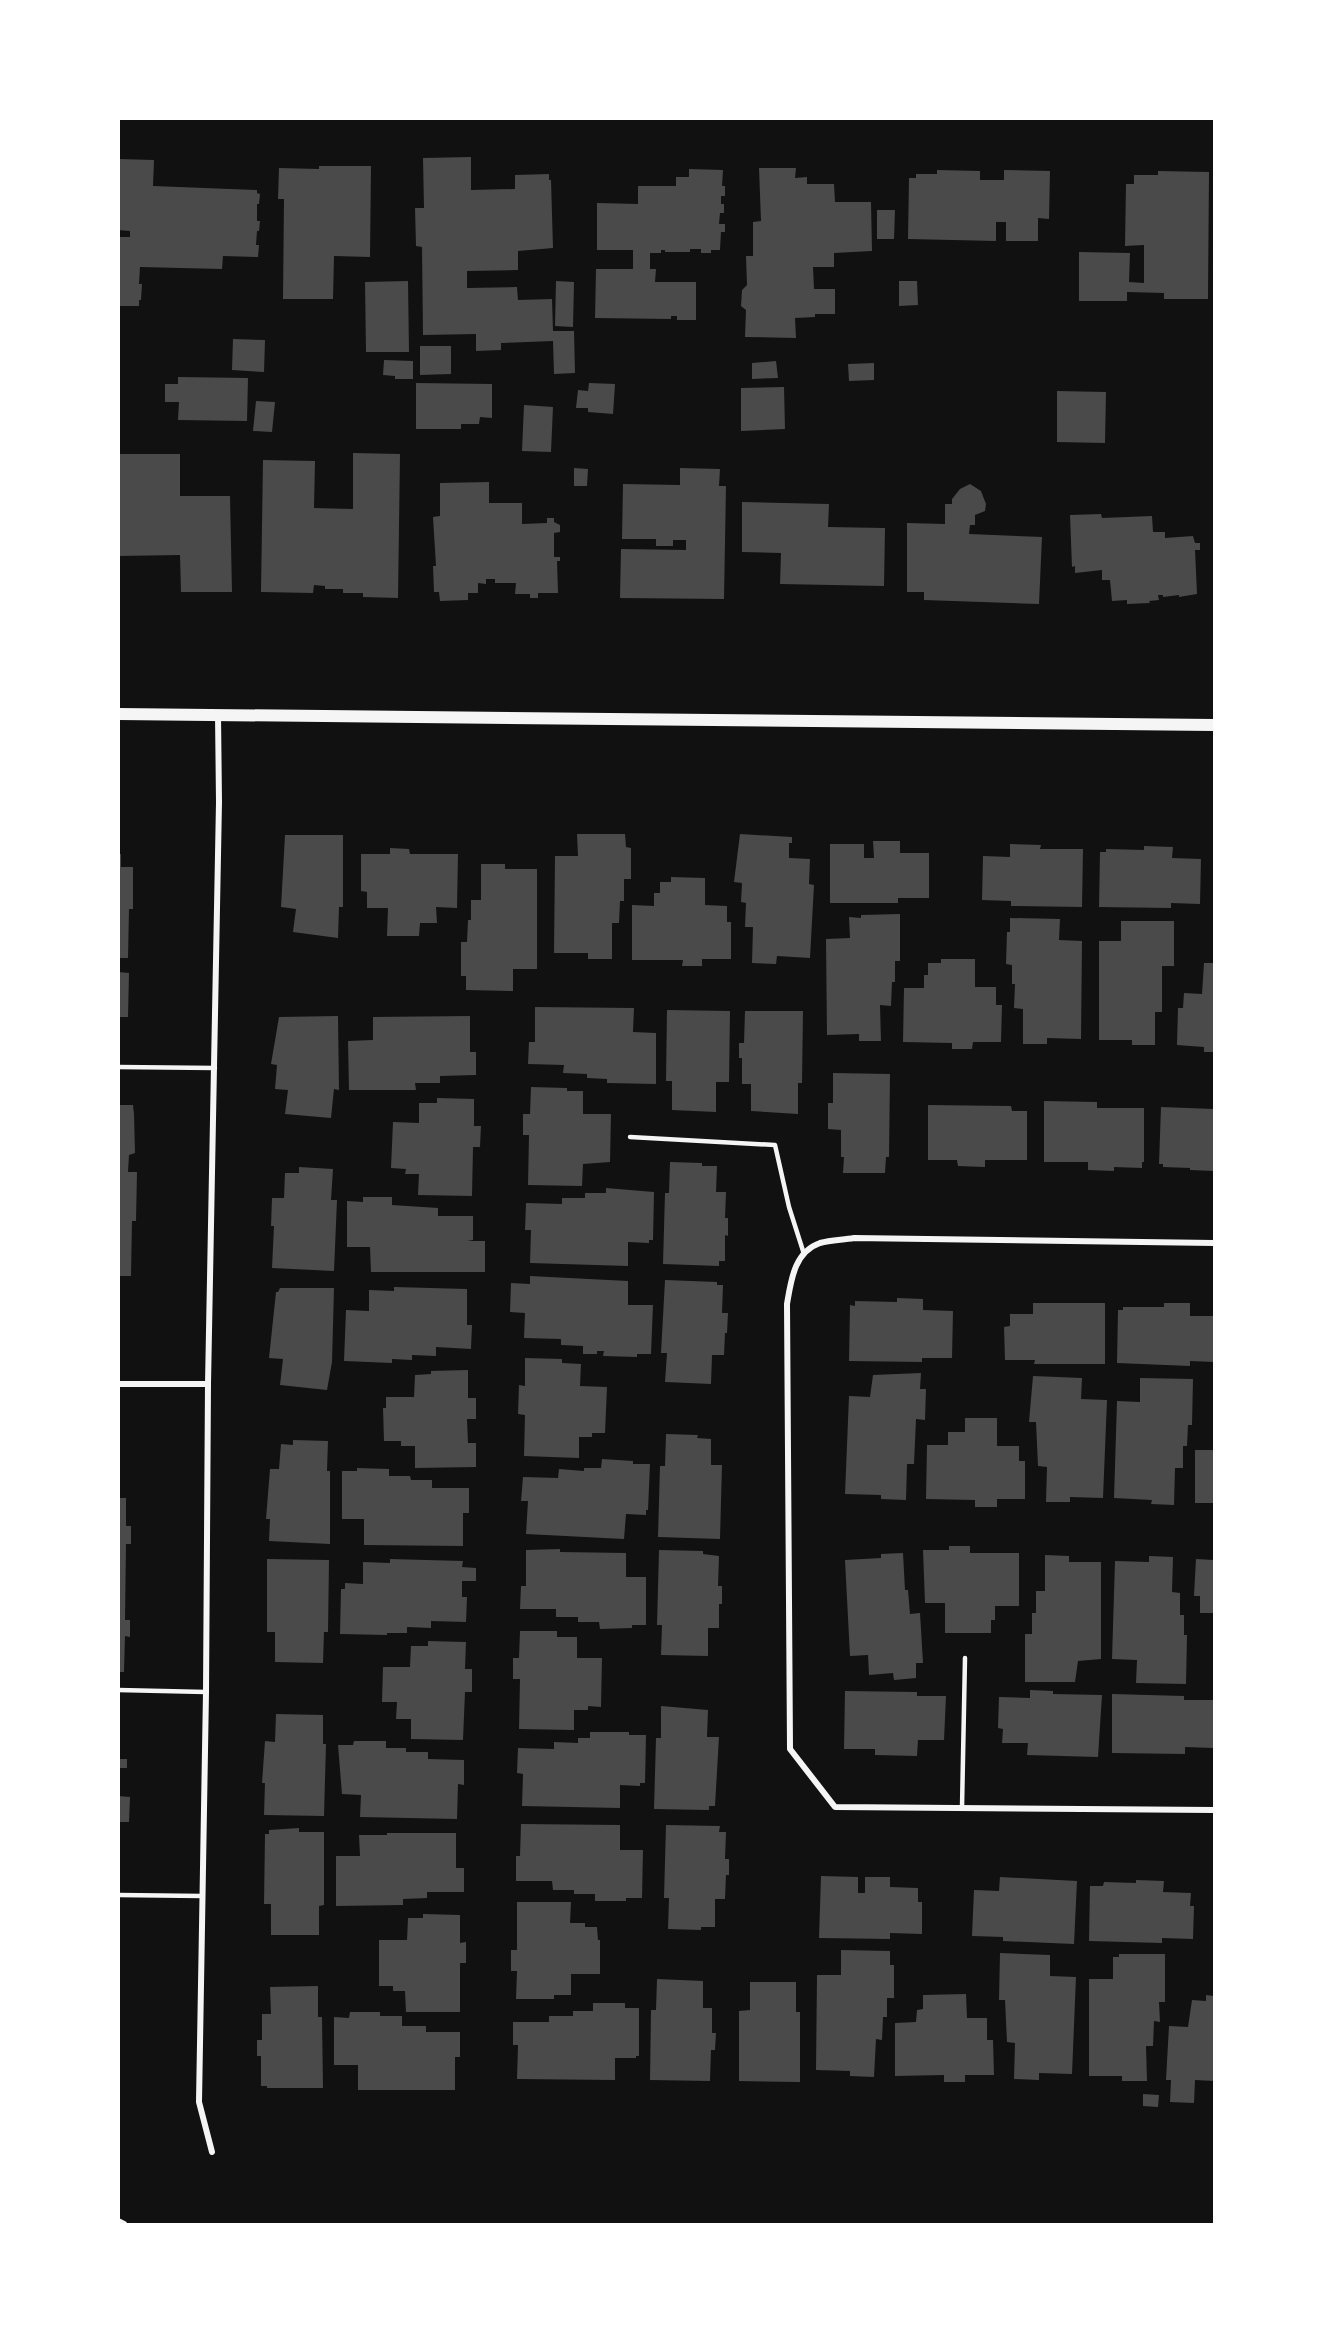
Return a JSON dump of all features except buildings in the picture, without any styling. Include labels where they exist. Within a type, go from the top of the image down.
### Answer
[{"type":"main road","points":[[118,714],[1215,725]]},
{"type":"street","points":[[212,2152],[199,2102],[206,1692],[208,1384],[215,1068],[218,715]]},
{"type":"street","points":[[1215,1243],[854,1238],[819,1244],[804,1254],[794,1269],[787,1304],[790,1749],[834,1807],[1215,1810]]},
{"type":"street","points":[[118,1384],[208,1384]]},
{"type":"street","points":[[118,2221],[124,2224]]},
{"type":"lane","points":[[118,1067],[215,1068]]},
{"type":"lane","points":[[630,1137],[776,1145],[789,1207],[804,1254]]},
{"type":"lane","points":[[962,1808],[965,1658]]},
{"type":"lane","points":[[118,1690],[206,1692]]},
{"type":"lane","points":[[118,1895],[202,1896]]}]
